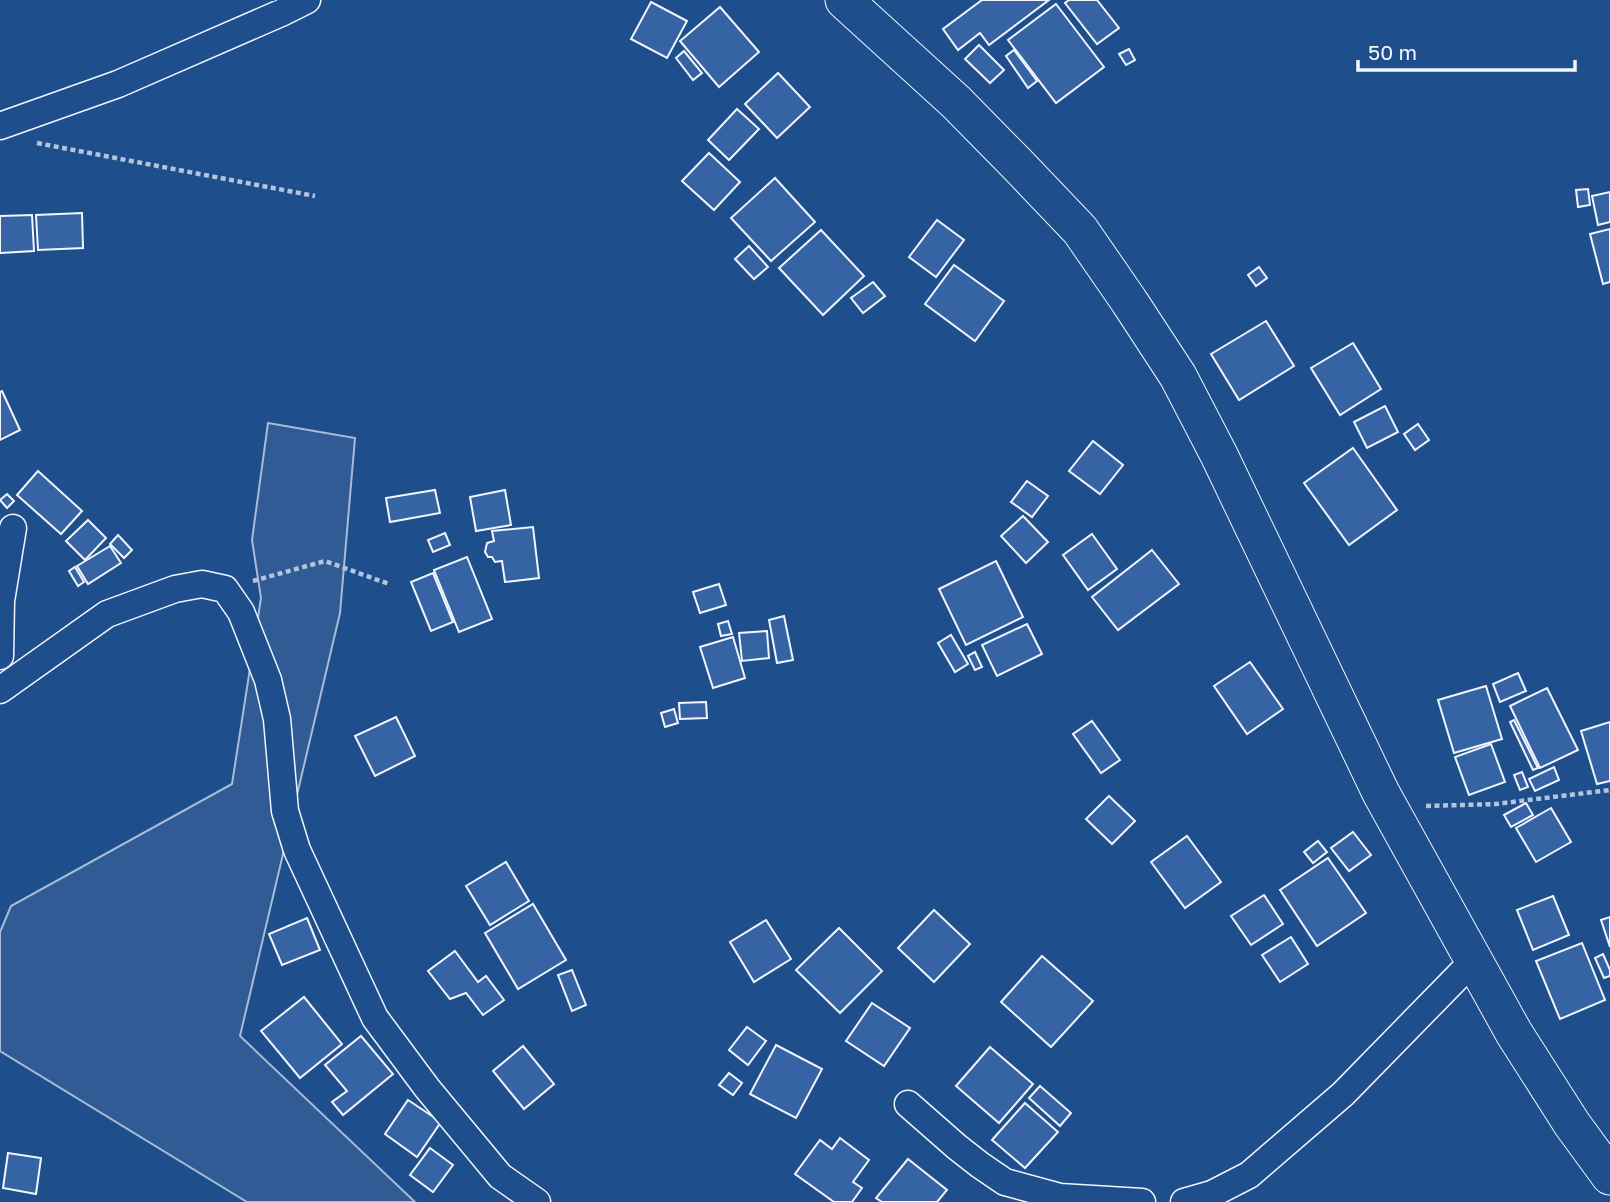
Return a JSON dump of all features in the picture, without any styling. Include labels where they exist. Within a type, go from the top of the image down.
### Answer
[{"type":"main road","points":[[844,0],[956,102],[1080,230],[1178,376],[1219,455],[1381,793],[1514,1033],[1572,1124],[1610,1176]]},
{"type":"street","points":[[0,126],[118,83],[307,0]]},
{"type":"street","points":[[0,656],[1,601],[13,528]]},
{"type":"street","points":[[0,691],[107,614],[175,589],[202,584],[225,589],[241,612],[268,680],[277,719],[285,811],[296,849],[375,1018],[427,1088],[500,1176],[537,1202]]},
{"type":"street","points":[[1184,1202],[1212,1194],[1249,1175],[1343,1094],[1473,961]]},
{"type":"street","points":[[908,1104],[980,1165],[1005,1182],[1060,1197],[1142,1202]]},
{"type":"path","points":[[26,140],[315,196]]},
{"type":"path","points":[[225,589],[326,561],[389,584]]},
{"type":"path","points":[[1381,793],[1428,806],[1496,804],[1610,790]]},
{"type":"shaded area","points":[[268,423],[355,438],[340,613],[240,1036],[415,1202],[247,1202],[0,1051],[0,932],[11,906],[232,784],[261,598],[252,540]]},
{"type":"building","points":[[982,0],[1049,0],[989,45],[980,33],[958,50],[943,29]]},
{"type":"building","points":[[1069,0],[1097,0],[1119,28],[1097,44],[1065,3]]},
{"type":"building","points":[[651,2],[687,21],[667,58],[631,39]]},
{"type":"building","points":[[1056,4],[1104,67],[1056,103],[1008,40]]},
{"type":"building","points":[[720,7],[759,52],[719,87],[680,41]]},
{"type":"building","points":[[979,45],[1004,70],[990,83],[965,59]]},
{"type":"building","points":[[1129,49],[1135,60],[1126,65],[1119,54]]},
{"type":"building","points":[[1014,50],[1037,81],[1028,88],[1006,56]]},
{"type":"building","points":[[684,51],[702,73],[693,80],[676,58]]},
{"type":"building","points":[[778,73],[810,107],[777,138],[745,104]]},
{"type":"building","points":[[737,109],[759,129],[729,160],[708,140]]},
{"type":"building","points":[[709,153],[740,182],[714,210],[682,181]]},
{"type":"building","points":[[775,178],[815,222],[771,261],[731,218]]},
{"type":"building","points":[[1588,189],[1590,205],[1578,207],[1576,190]]},
{"type":"building","points":[[1610,192],[1610,222],[1598,225],[1592,196]]},
{"type":"building","points":[[82,213],[83,248],[38,250],[36,215]]},
{"type":"building","points":[[32,215],[34,251],[0,253],[0,216]]},
{"type":"building","points":[[937,220],[964,240],[936,277],[909,257]]},
{"type":"building","points":[[1610,229],[1610,282],[1603,284],[1590,234]]},
{"type":"building","points":[[821,230],[864,276],[823,315],[779,268]]},
{"type":"building","points":[[749,246],[768,267],[754,279],[735,259]]},
{"type":"building","points":[[954,265],[1004,301],[975,341],[925,304]]},
{"type":"building","points":[[1259,267],[1267,278],[1256,286],[1248,275]]},
{"type":"building","points":[[873,282],[885,296],[863,313],[851,298]]},
{"type":"building","points":[[1266,321],[1294,366],[1239,400],[1211,354]]},
{"type":"building","points":[[1353,343],[1381,389],[1340,415],[1311,368]]},
{"type":"building","points":[[2,391],[20,430],[0,440],[0,392]]},
{"type":"building","points":[[1385,406],[1398,432],[1367,448],[1354,422]]},
{"type":"building","points":[[1418,424],[1429,440],[1415,450],[1404,434]]},
{"type":"building","points":[[1093,441],[1123,465],[1100,494],[1069,471]]},
{"type":"building","points":[[1353,448],[1397,510],[1349,545],[1304,483]]},
{"type":"building","points":[[38,471],[82,511],[61,534],[17,495]]},
{"type":"building","points":[[1027,481],[1048,496],[1032,517],[1011,502]]},
{"type":"building","points":[[435,490],[440,513],[390,522],[386,498]]},
{"type":"building","points":[[505,490],[511,525],[476,531],[470,497]]},
{"type":"building","points":[[7,494],[14,501],[7,508],[0,500]]},
{"type":"building","points":[[1023,516],[1048,542],[1026,563],[1001,536]]},
{"type":"building","points":[[88,520],[106,538],[85,560],[66,541]]},
{"type":"building","points":[[533,527],[539,578],[505,582],[502,561],[495,562],[485,552],[487,543],[494,541],[492,531]]},
{"type":"building","points":[[445,533],[450,545],[433,552],[428,540]]},
{"type":"building","points":[[1092,534],[1117,569],[1088,590],[1063,555]]},
{"type":"building","points":[[118,535],[132,550],[124,558],[110,544]]},
{"type":"building","points":[[110,546],[121,563],[88,584],[77,566]]},
{"type":"building","points":[[1152,550],[1179,584],[1118,630],[1092,597]]},
{"type":"building","points":[[467,557],[492,619],[459,632],[434,570]]},
{"type":"building","points":[[996,561],[1023,617],[966,645],[939,589]]},
{"type":"building","points":[[75,567],[84,582],[78,586],[69,571]]},
{"type":"building","points":[[433,573],[453,622],[431,631],[411,582]]},
{"type":"building","points":[[719,584],[726,605],[700,613],[693,592]]},
{"type":"building","points":[[784,616],[793,660],[777,663],[769,620]]},
{"type":"building","points":[[728,621],[732,634],[721,636],[718,624]]},
{"type":"building","points":[[1027,624],[1042,654],[997,676],[982,645]]},
{"type":"building","points":[[767,631],[769,658],[742,661],[739,633]]},
{"type":"building","points":[[951,635],[968,664],[955,672],[938,643]]},
{"type":"building","points":[[733,637],[745,678],[713,688],[700,647]]},
{"type":"building","points":[[975,652],[982,667],[975,670],[968,656]]},
{"type":"building","points":[[1250,662],[1283,709],[1247,734],[1214,686]]},
{"type":"building","points":[[1518,673],[1526,691],[1500,702],[1493,684]]},
{"type":"building","points":[[1486,686],[1502,739],[1454,753],[1438,700]]},
{"type":"building","points":[[1547,688],[1578,750],[1540,768],[1510,706]]},
{"type":"building","points":[[706,702],[707,718],[680,719],[679,703]]},
{"type":"building","points":[[674,709],[678,723],[665,727],[661,713]]},
{"type":"building","points":[[396,717],[415,756],[375,776],[355,736]]},
{"type":"building","points":[[1514,720],[1538,768],[1533,770],[1510,722]]},
{"type":"building","points":[[1092,721],[1120,760],[1101,773],[1073,734]]},
{"type":"building","points":[[1610,722],[1610,781],[1597,784],[1581,731]]},
{"type":"building","points":[[1491,744],[1505,782],[1469,795],[1455,757]]},
{"type":"building","points":[[1554,767],[1559,780],[1535,791],[1529,779]]},
{"type":"building","points":[[1522,772],[1528,787],[1520,790],[1514,775]]},
{"type":"building","points":[[1109,796],[1135,821],[1112,844],[1086,819]]},
{"type":"building","points":[[1526,803],[1533,815],[1511,827],[1504,815]]},
{"type":"building","points":[[1551,808],[1571,842],[1536,862],[1516,828]]},
{"type":"building","points":[[1353,832],[1371,855],[1349,871],[1331,848]]},
{"type":"building","points":[[1187,836],[1221,882],[1185,908],[1151,862]]},
{"type":"building","points":[[1318,841],[1327,852],[1313,863],[1304,852]]},
{"type":"building","points":[[1328,858],[1366,913],[1317,946],[1280,890]]},
{"type":"building","points":[[506,862],[529,901],[490,925],[466,886]]},
{"type":"building","points":[[1264,895],[1283,924],[1251,945],[1231,916]]},
{"type":"building","points":[[1553,896],[1569,935],[1533,950],[1517,910]]},
{"type":"building","points":[[533,904],[566,960],[518,989],[485,933]]},
{"type":"building","points":[[934,910],[970,944],[934,982],[898,948]]},
{"type":"building","points":[[1610,917],[1610,947],[1601,920]]},
{"type":"building","points":[[307,918],[320,950],[282,965],[269,934]]},
{"type":"building","points":[[766,920],[791,959],[754,982],[730,942]]},
{"type":"building","points":[[839,928],[882,971],[840,1013],[796,970]]},
{"type":"building","points":[[1291,937],[1308,964],[1280,982],[1262,955]]},
{"type":"building","points":[[1582,943],[1605,1000],[1560,1019],[1536,961]]},
{"type":"building","points":[[455,951],[478,982],[486,976],[504,1000],[483,1015],[466,993],[450,999],[428,971]]},
{"type":"building","points":[[1603,954],[1610,970],[1610,976],[1604,978],[1595,958]]},
{"type":"building","points":[[1042,956],[1093,1001],[1051,1047],[1001,1002]]},
{"type":"building","points":[[572,970],[586,1005],[572,1011],[558,975]]},
{"type":"building","points":[[304,997],[342,1044],[300,1078],[261,1031]]},
{"type":"building","points":[[872,1003],[910,1028],[884,1066],[846,1041]]},
{"type":"building","points":[[747,1027],[766,1041],[748,1065],[729,1050]]},
{"type":"building","points":[[361,1036],[393,1074],[343,1115],[332,1102],[347,1091],[325,1065]]},
{"type":"building","points":[[776,1045],[822,1069],[796,1118],[750,1094]]},
{"type":"building","points":[[523,1046],[554,1084],[524,1109],[493,1071]]},
{"type":"building","points":[[990,1047],[1033,1084],[999,1123],[956,1086]]},
{"type":"building","points":[[729,1073],[742,1083],[733,1095],[719,1085]]},
{"type":"building","points":[[1040,1086],[1071,1113],[1060,1126],[1029,1098]]},
{"type":"building","points":[[408,1100],[441,1122],[417,1157],[385,1134]]},
{"type":"building","points":[[1025,1103],[1058,1132],[1025,1168],[992,1140]]},
{"type":"building","points":[[840,1138],[869,1160],[853,1182],[862,1188],[852,1202],[834,1202],[795,1174],[820,1140],[832,1149]]},
{"type":"building","points":[[430,1148],[453,1165],[433,1192],[410,1175]]},
{"type":"building","points":[[8,1153],[41,1158],[36,1194],[3,1188]]},
{"type":"building","points":[[908,1159],[947,1190],[937,1202],[882,1202],[876,1198]]}]
